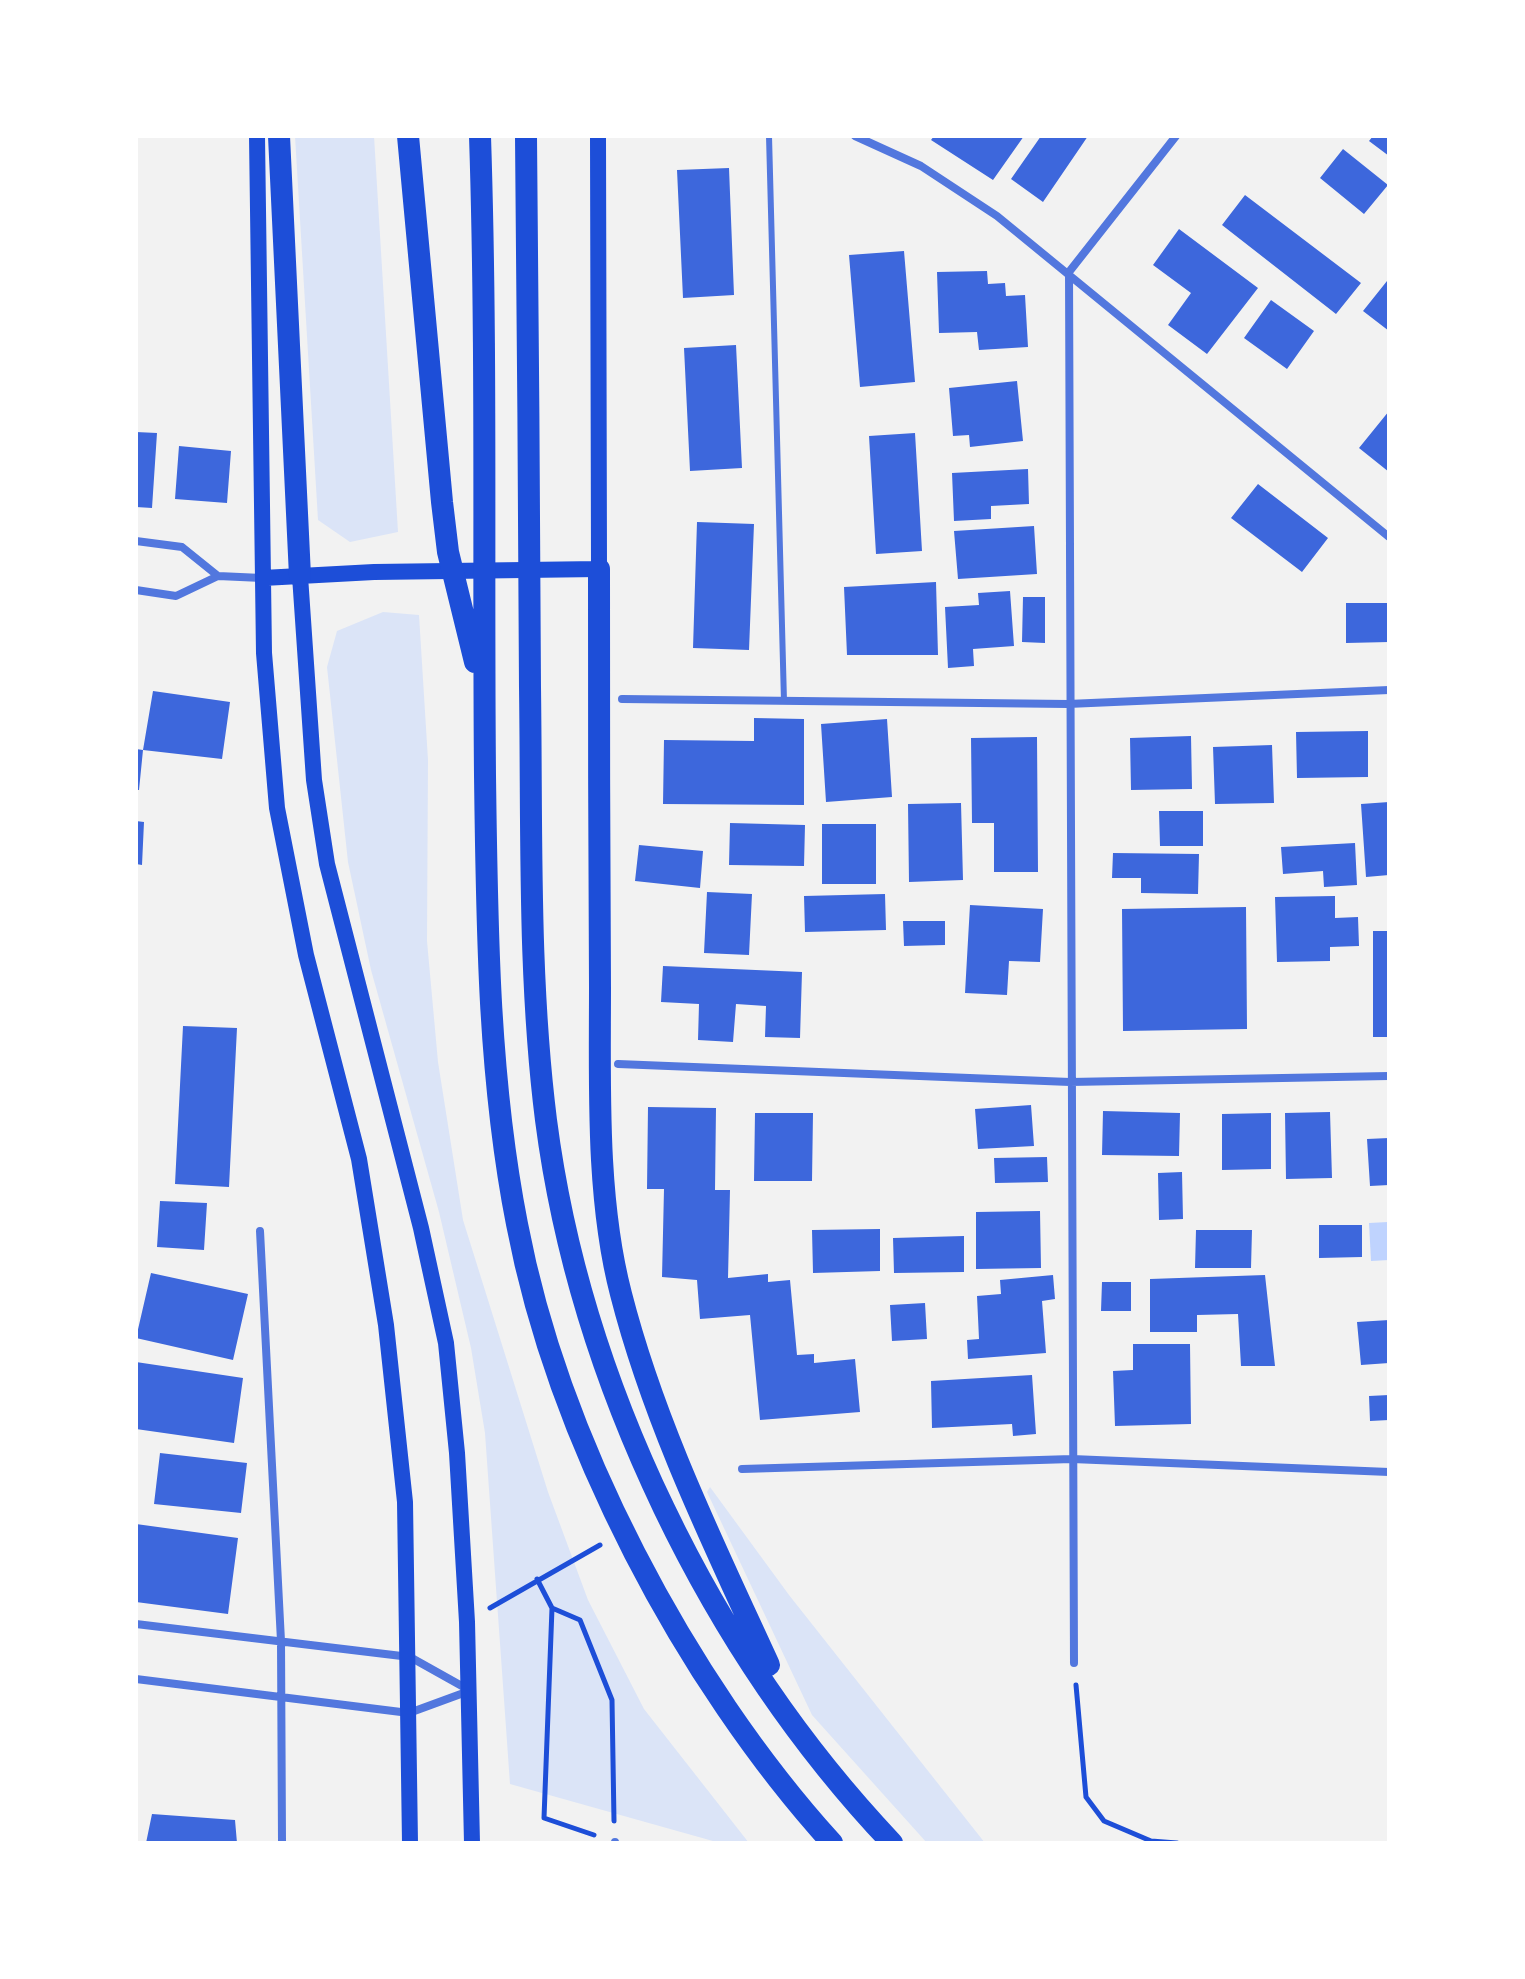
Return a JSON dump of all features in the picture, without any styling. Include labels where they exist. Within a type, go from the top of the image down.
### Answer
[{"type":"highway","points":[[279,136],[300,576]]},
{"type":"highway","points":[[408,136],[445,527],[485,698]]},
{"type":"highway","points":[[480,136],[488,973],[496,1081],[517,1227],[543,1326],[608,1495],[669,1614],[769,1767],[832,1843]]},
{"type":"highway","points":[[526,136],[532,920],[546,1122],[571,1253],[602,1357],[631,1436],[697,1569],[800,1732],[892,1843]]},
{"type":"highway","points":[[599,569],[600,1084],[610,1235],[620,1293],[670,1438],[711,1539],[800,1732]]},
{"type":"main road","points":[[257,136],[264,653],[277,808],[306,955],[359,1159],[386,1325],[405,1502],[410,1657],[410,1843]]},
{"type":"main road","points":[[263,578],[374,572],[599,569],[598,136]]},
{"type":"main road","points":[[300,576],[314,780],[327,864],[421,1228],[446,1343],[457,1453],[467,1622],[472,1843]]},
{"type":"street","points":[[855,136],[921,166],[960,189],[1069,272],[1389,537]]},
{"type":"street","points":[[1074,1663],[1068,704],[1069,272],[1176,136]]},
{"type":"street","points":[[136,541],[182,547],[218,576]]},
{"type":"street","points":[[136,590],[176,596],[218,576],[263,578]]},
{"type":"street","points":[[622,699],[1068,704],[1389,690]]},
{"type":"street","points":[[618,1064],[1070,1082],[1389,1076]]},
{"type":"street","points":[[260,1231],[281,1641],[282,1843]]},
{"type":"street","points":[[742,1469],[1072,1459],[1389,1472]]},
{"type":"street","points":[[136,1624],[410,1657],[469,1691]]},
{"type":"street","points":[[136,1679],[409,1713],[469,1691]]},
{"type":"lane","points":[[769,136],[784,701]]},
{"type":"path","points":[[467,1622],[556,1569]]},
{"type":"path","points":[[537,1579],[552,1608],[544,1818],[615,1842],[612,1700],[580,1620],[552,1608]]},
{"type":"path","points":[[1074,1663],[1086,1797],[1104,1821],[1151,1841],[1177,1843]]},
{"type":"shaded area","points":[[295,136],[374,136],[398,532],[350,542],[318,520]]},
{"type":"shaded area","points":[[383,612],[419,615],[428,760],[427,941],[438,1062],[463,1220],[548,1492],[588,1600],[644,1709],[749,1843],[720,1843],[510,1784],[485,1433],[471,1348],[439,1212],[371,970],[348,862],[327,667],[337,631]]},
{"type":"shaded area","points":[[710,1487],[789,1595],[985,1843],[927,1843],[812,1715],[707,1492]]},
{"type":"water","points":[[1388,1222],[1389,1260],[1371,1261],[1369,1223]]},
{"type":"building","points":[[934,136],[1024,136],[993,180],[931,140]]},
{"type":"building","points":[[1041,136],[1088,136],[1043,202],[1011,179]]},
{"type":"building","points":[[1373,136],[1389,136],[1389,156],[1369,141]]},
{"type":"building","points":[[1343,149],[1388,185],[1364,214],[1320,178]]},
{"type":"building","points":[[729,168],[734,295],[683,298],[677,170]]},
{"type":"building","points":[[1245,195],[1361,283],[1336,314],[1222,225]]},
{"type":"building","points":[[1179,229],[1258,288],[1207,354],[1168,325],[1191,293],[1153,265]]},
{"type":"building","points":[[904,251],[915,382],[860,387],[849,255]]},
{"type":"building","points":[[987,271],[988,284],[1005,283],[1006,296],[1025,295],[1028,347],[979,350],[977,332],[939,333],[937,272]]},
{"type":"building","points":[[1387,281],[1389,283],[1389,331],[1363,311]]},
{"type":"building","points":[[1271,300],[1314,331],[1287,369],[1244,338]]},
{"type":"building","points":[[736,345],[742,468],[690,471],[684,348]]},
{"type":"building","points":[[1017,381],[1023,441],[970,447],[969,435],[953,436],[949,388]]},
{"type":"building","points":[[1389,411],[1389,472],[1359,448]]},
{"type":"building","points":[[136,432],[157,433],[152,508],[136,507]]},
{"type":"building","points":[[915,433],[922,551],[876,554],[869,436]]},
{"type":"building","points":[[179,446],[231,451],[227,503],[175,499]]},
{"type":"building","points":[[1028,469],[1029,504],[991,506],[991,519],[954,521],[952,473]]},
{"type":"building","points":[[1258,484],[1328,538],[1302,572],[1231,518]]},
{"type":"building","points":[[697,522],[754,524],[749,650],[693,648]]},
{"type":"building","points":[[1034,526],[1037,574],[958,579],[954,531]]},
{"type":"building","points":[[936,582],[938,655],[847,655],[844,587]]},
{"type":"building","points":[[1010,591],[1014,646],[973,649],[974,666],[948,668],[945,607],[979,605],[978,593]]},
{"type":"building","points":[[1023,597],[1045,597],[1045,643],[1022,642]]},
{"type":"building","points":[[1346,603],[1389,603],[1389,642],[1346,643]]},
{"type":"building","points":[[153,691],[230,702],[222,759],[143,750]]},
{"type":"building","points":[[754,718],[804,719],[804,805],[663,804],[664,740],[754,741]]},
{"type":"building","points":[[887,719],[892,797],[826,802],[821,724]]},
{"type":"building","points":[[1368,731],[1368,777],[1297,778],[1296,732]]},
{"type":"building","points":[[1191,736],[1192,789],[1131,790],[1130,738]]},
{"type":"building","points":[[1037,737],[1038,872],[994,872],[994,823],[972,823],[971,738]]},
{"type":"building","points":[[1272,745],[1274,803],[1215,804],[1213,747]]},
{"type":"building","points":[[136,749],[143,750],[139,790],[136,790]]},
{"type":"building","points":[[1389,802],[1389,875],[1366,877],[1361,804]]},
{"type":"building","points":[[961,803],[963,880],[909,882],[908,804]]},
{"type":"building","points":[[1159,811],[1203,811],[1203,846],[1160,846]]},
{"type":"building","points":[[136,821],[144,822],[142,865],[136,864]]},
{"type":"building","points":[[730,823],[805,825],[804,866],[729,865]]},
{"type":"building","points":[[822,824],[876,824],[876,884],[822,884]]},
{"type":"building","points":[[1355,843],[1357,885],[1324,887],[1323,871],[1283,874],[1281,847]]},
{"type":"building","points":[[639,845],[703,851],[700,888],[635,881]]},
{"type":"building","points":[[1113,853],[1199,854],[1198,894],[1141,893],[1141,878],[1112,878]]},
{"type":"building","points":[[707,892],[752,894],[749,955],[704,953]]},
{"type":"building","points":[[885,894],[886,930],[805,932],[804,896]]},
{"type":"building","points":[[1335,896],[1335,918],[1358,917],[1359,946],[1330,947],[1330,961],[1277,962],[1275,897]]},
{"type":"building","points":[[970,905],[1043,909],[1040,962],[1009,961],[1007,995],[965,993]]},
{"type":"building","points":[[1246,907],[1247,1029],[1123,1031],[1122,909]]},
{"type":"building","points":[[903,921],[945,921],[945,945],[904,946]]},
{"type":"building","points":[[1373,931],[1389,931],[1389,1037],[1373,1037]]},
{"type":"building","points":[[663,966],[802,972],[800,1038],[765,1037],[766,1006],[736,1004],[733,1042],[698,1040],[699,1004],[661,1002]]},
{"type":"building","points":[[183,1026],[237,1028],[229,1187],[175,1184]]},
{"type":"building","points":[[1031,1105],[1034,1146],[978,1149],[975,1109]]},
{"type":"building","points":[[648,1107],[716,1108],[715,1190],[730,1190],[728,1278],[768,1274],[768,1282],[790,1280],[797,1355],[814,1354],[814,1363],[855,1359],[860,1412],[760,1420],[750,1315],[700,1319],[697,1280],[662,1277],[664,1189],[647,1189]]},
{"type":"building","points":[[1103,1111],[1180,1113],[1179,1156],[1102,1155]]},
{"type":"building","points":[[1330,1112],[1332,1178],[1286,1179],[1285,1113]]},
{"type":"building","points":[[755,1113],[813,1113],[812,1181],[754,1181]]},
{"type":"building","points":[[1271,1113],[1271,1169],[1222,1170],[1222,1114]]},
{"type":"building","points":[[1389,1138],[1389,1185],[1370,1186],[1367,1139]]},
{"type":"building","points":[[1047,1157],[1048,1182],[995,1183],[994,1158]]},
{"type":"building","points":[[1182,1172],[1183,1219],[1159,1220],[1158,1173]]},
{"type":"building","points":[[160,1201],[207,1203],[204,1250],[157,1247]]},
{"type":"building","points":[[1040,1211],[1041,1268],[976,1269],[976,1212]]},
{"type":"building","points":[[1319,1225],[1362,1225],[1362,1257],[1319,1258]]},
{"type":"building","points":[[880,1229],[880,1271],[813,1273],[812,1230]]},
{"type":"building","points":[[1196,1230],[1252,1230],[1251,1268],[1195,1268]]},
{"type":"building","points":[[964,1236],[964,1272],[894,1273],[893,1238]]},
{"type":"building","points":[[151,1273],[248,1294],[233,1360],[136,1338]]},
{"type":"building","points":[[1053,1275],[1055,1299],[1042,1301],[1046,1353],[968,1359],[967,1340],[979,1339],[977,1296],[1001,1294],[1000,1280]]},
{"type":"building","points":[[1265,1275],[1275,1366],[1241,1366],[1238,1314],[1197,1315],[1197,1332],[1150,1332],[1150,1279]]},
{"type":"building","points":[[1102,1282],[1131,1282],[1131,1311],[1101,1311]]},
{"type":"building","points":[[925,1303],[927,1339],[892,1341],[890,1305]]},
{"type":"building","points":[[1389,1320],[1389,1363],[1361,1365],[1357,1322]]},
{"type":"building","points":[[1133,1344],[1190,1344],[1191,1424],[1115,1426],[1113,1371],[1133,1370]]},
{"type":"building","points":[[136,1362],[243,1378],[234,1443],[136,1429]]},
{"type":"building","points":[[1032,1375],[1036,1434],[1013,1436],[1012,1424],[932,1428],[931,1381]]},
{"type":"building","points":[[1389,1395],[1389,1420],[1370,1421],[1369,1396]]},
{"type":"building","points":[[160,1453],[247,1463],[241,1513],[154,1504]]},
{"type":"building","points":[[136,1524],[238,1538],[228,1614],[136,1602]]},
{"type":"building","points":[[152,1814],[235,1820],[237,1843],[146,1843]]}]
